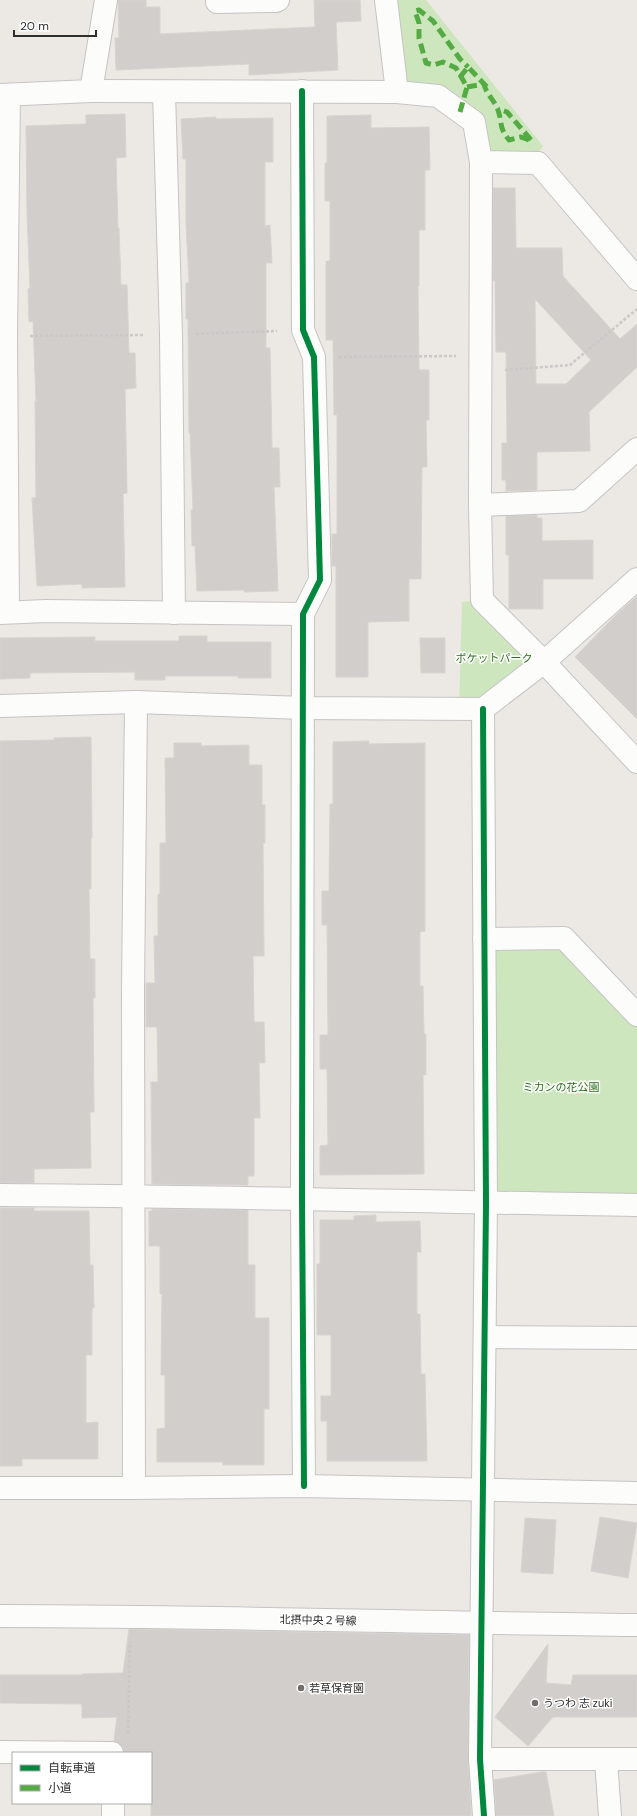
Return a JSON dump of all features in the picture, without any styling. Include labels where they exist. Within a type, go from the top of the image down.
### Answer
[{"type":"street","points":[[91,91],[106,0]]},
{"type":"street","points":[[217,0],[217,2],[278,0]]},
{"type":"street","points":[[386,0],[398,92]]},
{"type":"street","points":[[303,614],[4,612],[6,336],[4,95],[91,91],[398,92],[438,96],[474,122],[481,162],[480,505],[482,600],[544,662],[637,762]]},
{"type":"street","points":[[302,91],[303,330],[314,357],[320,580],[303,614],[302,1198],[304,1486]]},
{"type":"street","points":[[164,92],[171,334],[174,613]]},
{"type":"street","points":[[481,162],[538,163],[637,280]]},
{"type":"street","points":[[480,505],[579,501],[637,449]]},
{"type":"street","points":[[0,706],[136,702],[303,708],[483,709],[544,662],[637,578]]},
{"type":"street","points":[[134,1488],[134,991],[136,702]]},
{"type":"street","points":[[483,709],[486,1203],[480,1759],[484,1816]]},
{"type":"street","points":[[484,939],[564,938],[637,1015]]},
{"type":"street","points":[[0,1195],[302,1198],[637,1205]]},
{"type":"street","points":[[485,1337],[637,1338]]},
{"type":"street","points":[[0,1488],[304,1486],[637,1493]]},
{"type":"street","name":"北摂中央２号線","points":[[0,1616],[131,1616],[482,1624],[637,1625]]},
{"type":"street","points":[[0,1752],[12,1752]]},
{"type":"street","points":[[480,1759],[637,1759]]},
{"type":"street","points":[[606,1760],[610,1816]]},
{"type":"street","points":[[113,1804],[113,1816]]},
{"type":"path","points":[[314,357],[480,364],[570,365],[637,309]]},
{"type":"path","points":[[114,1752],[127,1745],[131,1616]]},
{"type":"green space","points":[[393,0],[426,0],[543,146],[537,155],[490,155],[480,121],[402,86]]},
{"type":"green space","name":"ポケットパーク","points":[[482,600],[544,662],[483,709],[459,709],[462,602]]},
{"type":"green space","name":"ミカンの花公園","points":[[564,938],[637,1015],[637,1205],[486,1203],[484,939]]},
{"type":"building","points":[[118,0],[146,0],[146,7],[160,7],[160,34],[315,27],[314,0],[360,0],[361,21],[336,22],[338,70],[249,75],[249,64],[116,70],[115,38],[119,38]]},
{"type":"building","points":[[125,114],[126,157],[116,158],[118,228],[121,285],[127,285],[129,353],[135,353],[136,388],[125,389],[127,493],[123,494],[125,587],[82,588],[82,584],[37,586],[32,498],[36,498],[36,401],[33,321],[29,322],[28,289],[30,288],[26,126],[86,124],[86,115]]},
{"type":"building","points":[[371,115],[371,128],[429,127],[430,170],[425,170],[425,230],[419,230],[418,286],[419,370],[429,370],[429,420],[426,420],[427,467],[422,467],[421,579],[409,579],[409,621],[368,622],[368,677],[336,677],[336,566],[332,566],[332,534],[337,534],[337,415],[334,415],[333,340],[326,340],[326,261],[330,261],[330,201],[325,201],[327,116]]},
{"type":"building","points":[[216,117],[216,119],[273,118],[273,162],[265,162],[265,226],[270,225],[272,263],[266,263],[266,348],[270,348],[272,448],[279,448],[280,487],[274,487],[278,591],[197,591],[195,546],[192,546],[191,510],[193,510],[189,433],[188,319],[186,319],[186,283],[189,283],[186,223],[186,159],[183,159],[181,119]]},
{"type":"building","points":[[493,188],[515,188],[516,248],[562,248],[563,276],[620,339],[637,324],[637,367],[589,412],[590,451],[537,452],[537,490],[506,491],[506,480],[502,480],[502,443],[507,443],[506,352],[496,352],[495,281],[493,281]],"holes":[[[535,299],[591,360],[566,384],[536,384]]]},
{"type":"building","points":[[537,515],[537,518],[542,518],[542,541],[593,540],[593,579],[543,579],[543,609],[509,609],[509,555],[506,555],[506,516]]},
{"type":"building","points":[[637,596],[637,719],[575,657]]},
{"type":"building","points":[[179,636],[207,636],[207,642],[271,642],[271,678],[238,678],[238,676],[165,676],[165,680],[135,680],[135,672],[30,673],[30,678],[0,679],[0,638],[95,637],[95,641],[179,641]]},
{"type":"building","points":[[420,638],[445,638],[445,673],[421,673]]},
{"type":"building","points":[[91,737],[92,838],[91,889],[89,889],[90,959],[95,959],[95,998],[93,998],[94,1112],[90,1112],[91,1168],[34,1169],[34,1183],[0,1183],[0,741],[54,740],[54,738]]},
{"type":"building","points":[[369,741],[369,744],[425,743],[425,931],[420,932],[420,986],[423,986],[424,1034],[426,1034],[426,1075],[423,1075],[424,1174],[320,1175],[320,1146],[328,1145],[327,1069],[320,1069],[320,1035],[328,1035],[327,925],[322,925],[322,891],[329,891],[330,804],[333,804],[333,742]]},
{"type":"building","points":[[174,743],[201,743],[201,746],[249,745],[249,765],[262,765],[262,805],[265,805],[265,843],[263,843],[264,956],[253,956],[254,1022],[264,1022],[265,1063],[259,1063],[260,1118],[254,1118],[254,1176],[248,1176],[248,1185],[152,1184],[151,1082],[158,1082],[157,1027],[146,1027],[146,983],[155,983],[154,936],[158,936],[160,843],[166,843],[165,758],[174,758]]},
{"type":"building","points":[[0,1208],[34,1208],[34,1211],[89,1211],[90,1265],[93,1265],[94,1308],[92,1308],[92,1355],[86,1355],[86,1423],[98,1422],[98,1459],[22,1459],[22,1466],[0,1466]]},
{"type":"building","points":[[152,1209],[248,1210],[248,1265],[255,1265],[255,1318],[269,1318],[269,1409],[264,1409],[264,1465],[223,1465],[223,1462],[157,1462],[157,1429],[165,1428],[165,1375],[161,1375],[162,1294],[160,1294],[160,1246],[149,1246],[149,1211],[152,1211]]},
{"type":"building","points":[[376,1215],[376,1222],[420,1221],[421,1252],[417,1252],[417,1314],[420,1314],[421,1374],[425,1374],[427,1461],[327,1461],[327,1421],[321,1421],[321,1396],[331,1396],[331,1335],[317,1335],[317,1264],[320,1264],[320,1220],[354,1220],[354,1216]]},
{"type":"building","points":[[600,1517],[637,1523],[628,1578],[591,1571]]},
{"type":"building","points":[[525,1518],[556,1520],[553,1574],[521,1572]]},
{"type":"building","name":"若草保育園","points":[[129,1629],[469,1635],[468,1759],[471,1816],[151,1816],[152,1752],[124,1752],[123,1747],[114,1741],[117,1717],[82,1718],[82,1704],[0,1703],[0,1675],[82,1675],[123,1673]]},
{"type":"building","points":[[548,1644],[546,1683],[571,1685],[573,1675],[637,1675],[637,1717],[553,1717],[528,1746],[495,1717]]},
{"type":"building","points":[[546,1772],[554,1816],[496,1816],[494,1780]]},
{"type":"marked path","points":[[460,112],[467,87],[456,68],[443,62],[434,65],[426,63],[419,38],[419,23],[415,11],[419,10],[433,21],[460,59],[468,67]]},
{"type":"marked path","points":[[460,77],[468,67],[487,87]]},
{"type":"marked path","points":[[467,87],[484,84],[497,107],[502,128],[509,140],[521,137],[532,141],[507,112],[498,109]]},
{"type":"cycle path","points":[[302,91],[303,330],[314,357],[320,580],[303,614],[302,1198],[304,1486]]},
{"type":"cycle path","points":[[483,709],[486,1203],[480,1759],[484,1816]]},
{"type":"place","name":"若草保育園","points":[[301,1688]]},
{"type":"place","name":"うつわ 志 zuki","points":[[535,1703]]}]
